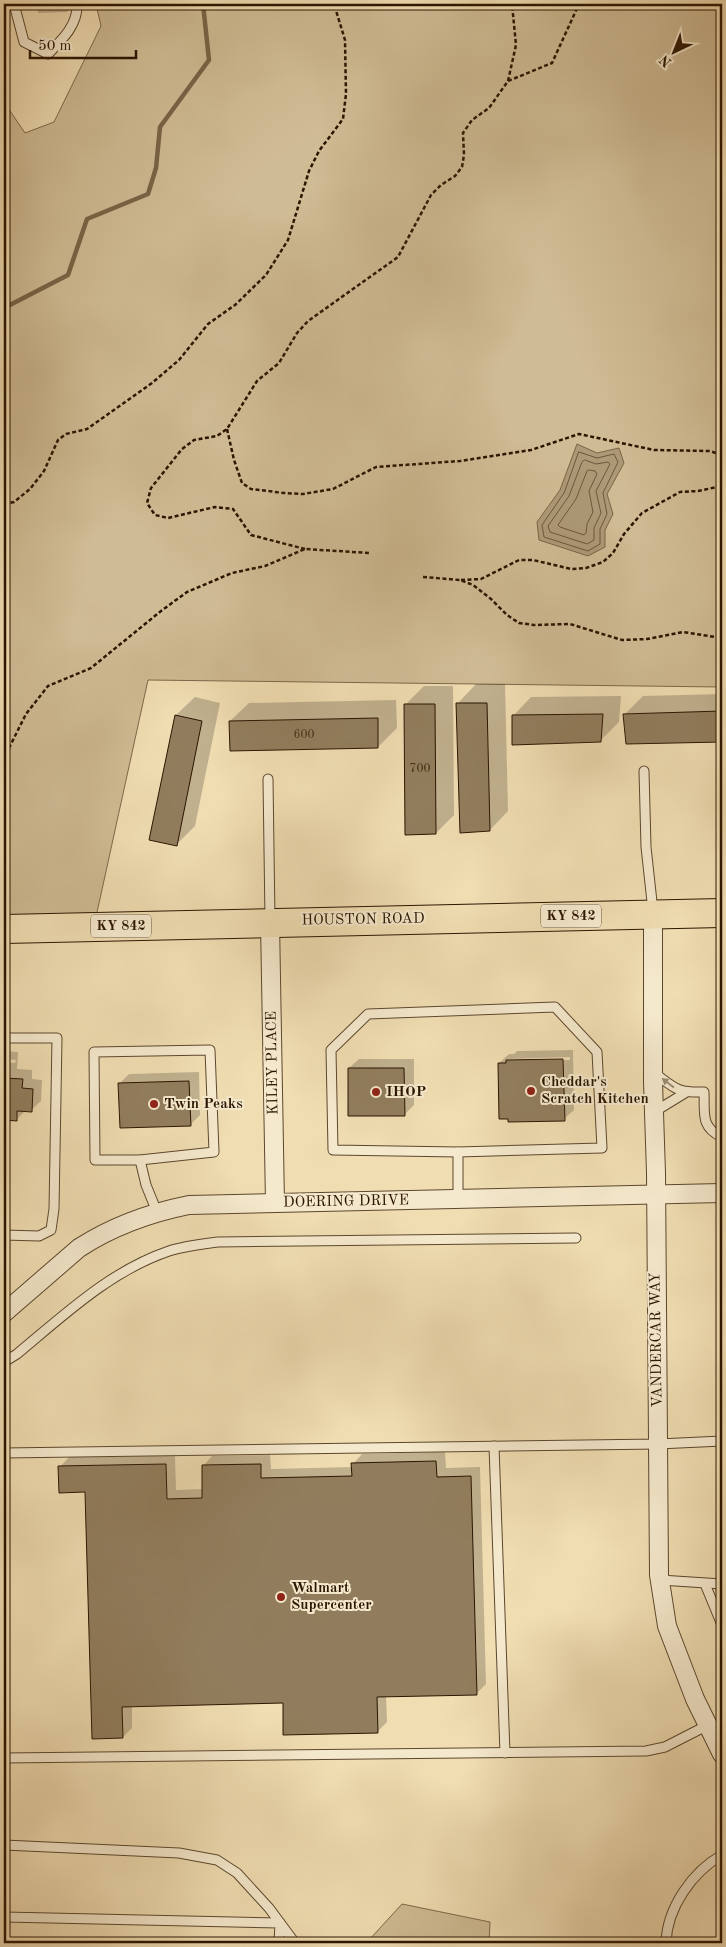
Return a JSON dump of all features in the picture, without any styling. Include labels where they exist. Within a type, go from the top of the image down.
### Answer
[{"type":"main road","name":"HOUSTON ROAD","points":[[4,929],[722,913]]},
{"type":"street","name":"VANDERCAR WAY","points":[[653,914],[653,1072],[660,1580],[667,1626],[695,1699],[722,1754]]},
{"type":"street","name":"KILEY PLACE","points":[[270,922],[275,1204]]},
{"type":"street","name":"DOERING DRIVE","points":[[5,1309],[79,1248],[121,1225],[157,1212],[189,1205],[722,1193]]},
{"type":"lane","points":[[14,4],[24,42],[48,54],[67,34],[77,13],[77,4]]},
{"type":"lane","points":[[644,771],[646,847],[653,914]]},
{"type":"lane","points":[[268,779],[270,922]]},
{"type":"lane","points":[[555,1007],[598,1052],[602,1148],[458,1152],[333,1150],[331,1050],[368,1014],[555,1007]]},
{"type":"lane","points":[[4,1038],[57,1038],[54,1209],[50,1230],[39,1236],[4,1235]]},
{"type":"lane","points":[[210,1050],[214,1152],[140,1160],[94,1160],[94,1052],[210,1050]]},
{"type":"lane","points":[[653,1072],[671,1087],[685,1092],[704,1092],[705,1123],[712,1131],[722,1137]]},
{"type":"lane","points":[[654,1112],[685,1092]]},
{"type":"lane","points":[[458,1152],[458,1199]]},
{"type":"lane","points":[[140,1160],[146,1185],[157,1212]]},
{"type":"lane","points":[[4,1362],[17,1354],[99,1288],[140,1263],[171,1250],[218,1242],[576,1238]]},
{"type":"lane","points":[[4,1453],[658,1444],[722,1441]]},
{"type":"lane","points":[[494,1446],[505,1753]]},
{"type":"lane","points":[[660,1580],[722,1584]]},
{"type":"lane","points":[[705,1584],[722,1625]]},
{"type":"lane","points":[[4,1758],[646,1751],[665,1747],[708,1725]]},
{"type":"lane","points":[[4,1845],[179,1853],[217,1860],[237,1872],[269,1908],[295,1943]]},
{"type":"lane","points":[[666,1943],[670,1921],[688,1885],[702,1868],[722,1855]]},
{"type":"lane","points":[[4,1917],[280,1922]]},
{"type":"lane","points":[[279,1943],[280,1922]]},
{"type":"path","points":[[4,504],[14,502],[30,489],[44,471],[58,440],[66,434],[87,429],[152,383],[179,360],[208,324],[235,304],[266,275],[288,240],[319,151],[343,119],[346,94],[345,40],[334,4]]},
{"type":"path","points":[[370,553],[305,549],[251,535],[233,509],[216,507],[168,518],[155,515],[148,504],[151,488],[182,449],[194,440],[217,436],[226,429],[257,381],[279,364],[297,333],[308,321],[398,257],[431,195],[441,185],[455,176],[462,167],[463,133],[472,120],[489,108],[508,81],[516,45],[512,4]]},
{"type":"path","points":[[508,81],[552,63],[579,4]]},
{"type":"path","points":[[226,429],[242,483],[251,489],[303,494],[333,489],[376,467],[460,461],[531,450],[579,434],[654,450],[710,451],[722,455]]},
{"type":"path","points":[[423,577],[460,580],[481,579],[519,560],[533,560],[571,568],[586,568],[603,562],[613,553],[624,534],[642,513],[680,492],[698,491],[722,486]]},
{"type":"path","points":[[4,752],[8,750],[26,714],[48,686],[91,668],[161,610],[187,592],[232,573],[265,566],[305,549]]},
{"type":"path","points":[[460,580],[473,585],[519,623],[534,625],[570,624],[622,640],[684,632],[722,638]]},
{"type":"shaded area","points":[[96,4],[722,4],[722,687],[148,680],[94,926],[4,929],[4,108],[8,108],[25,133],[54,122],[101,26]]},
{"type":"shaded area","points":[[402,1904],[490,1922],[489,1943],[369,1943],[369,1940]]},
{"type":"water","points":[[577,444],[597,453],[619,448],[624,463],[607,494],[613,514],[605,530],[605,547],[588,556],[539,540],[537,522],[560,490]]},
{"type":"building","points":[[456,703],[487,703],[490,831],[460,833]]},
{"type":"building","points":[[404,704],[435,704],[436,834],[405,835]]},
{"type":"building","points":[[722,711],[722,742],[626,744],[623,714]]},
{"type":"building","points":[[603,714],[601,742],[512,745],[512,715]]},
{"type":"building","points":[[175,715],[202,721],[177,846],[149,840]]},
{"type":"building","points":[[378,718],[378,748],[230,751],[229,721]]},
{"type":"building","name":"Cheddar's Scratch Kitchen","points":[[563,1059],[565,1121],[508,1122],[508,1119],[499,1119],[498,1063],[506,1063],[506,1060]]},
{"type":"building","name":"IHOP","points":[[348,1068],[404,1068],[405,1116],[348,1116]]},
{"type":"building","points":[[4,1078],[23,1079],[22,1088],[33,1089],[32,1112],[17,1111],[17,1121],[4,1120]]},
{"type":"building","name":"Twin Peaks","points":[[189,1081],[191,1126],[120,1128],[118,1083]]},
{"type":"building","name":"Walmart Supercenter","points":[[436,1461],[437,1477],[471,1476],[477,1695],[377,1697],[378,1733],[283,1735],[283,1703],[122,1707],[123,1738],[92,1739],[85,1492],[59,1493],[58,1466],[166,1464],[167,1499],[202,1498],[202,1465],[261,1464],[261,1478],[352,1476],[351,1463]]},
{"type":"waterway","points":[[4,308],[68,275],[87,219],[148,194],[156,168],[160,127],[209,60],[203,4]]},
{"type":"place","name":"Cheddar's Scratch Kitchen","points":[[531,1091]]},
{"type":"place","name":"IHOP","points":[[376,1092]]},
{"type":"place","name":"Twin Peaks","points":[[154,1104]]},
{"type":"place","name":"Walmart Supercenter","points":[[281,1597]]}]
